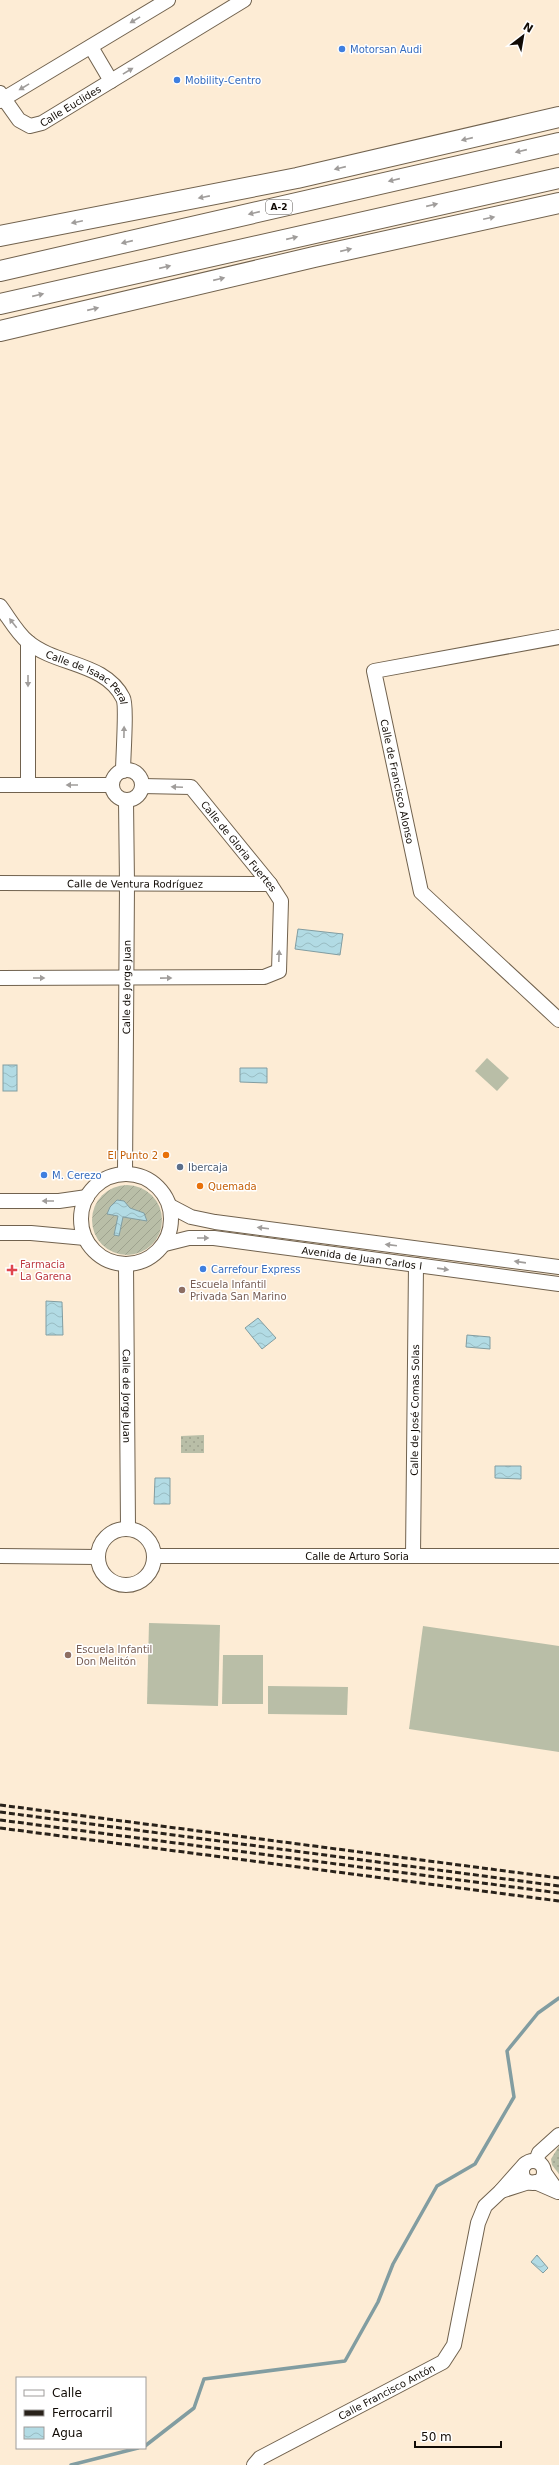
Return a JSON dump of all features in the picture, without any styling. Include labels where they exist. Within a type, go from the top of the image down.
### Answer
[{"type":"highway","points":[[0,236],[297,178],[559,117]]},
{"type":"highway","name":"A-2","points":[[0,270],[559,143]]},
{"type":"highway","points":[[0,304],[559,178]]},
{"type":"highway","points":[[0,331],[314,257],[559,203]]},
{"type":"street","name":"Calle Euclides","points":[[168,0],[1,98],[19,120],[30,126],[42,123],[244,0]]},
{"type":"street","points":[[90,47],[111,81]]},
{"type":"street","name":"Calle de Isaac Peral","points":[[0,606],[28,642],[53,657],[93,671],[110,681],[124,699],[123,771]]},
{"type":"street","name":"Calle de Francisco Alonso","points":[[559,637],[374,670],[421,892],[559,1020]]},
{"type":"street","points":[[28,642],[28,786]]},
{"type":"street","points":[[123,771],[133,772],[140,778],[142,786],[140,792],[133,799],[126,801],[114,794],[111,785],[114,776],[123,771]]},
{"type":"street","points":[[0,785],[111,785]]},
{"type":"street","name":"Calle de Gloria Fuertes","points":[[126,979],[264,977],[279,971],[281,901],[270,884],[191,787],[142,786]]},
{"type":"street","name":"Calle de Jorge Juan","points":[[125,1174],[128,884],[126,801]]},
{"type":"street","name":"Calle de Ventura Rodríguez","points":[[0,884],[270,884]]},
{"type":"street","points":[[0,978],[126,979]]},
{"type":"street","points":[[125,1174],[140,1176],[153,1183],[163,1193],[170,1206],[172,1219],[170,1232],[165,1244],[155,1255],[141,1262],[126,1264],[114,1263],[102,1257],[92,1249],[85,1238],[81,1224],[82,1210],[87,1197],[97,1185],[110,1177],[125,1174]]},
{"type":"street","points":[[0,1201],[59,1201],[87,1197]]},
{"type":"street","name":"Avenida de Juan Carlos I","points":[[170,1206],[191,1217],[215,1222],[559,1267]]},
{"type":"street","points":[[0,1234],[31,1233],[85,1238]]},
{"type":"street","name":"Avenida de Juan Carlos I","points":[[165,1244],[189,1238],[214,1238],[559,1284]]},
{"type":"street","name":"Calle de Jorge Juan","points":[[126,1264],[128,1528]]},
{"type":"street","name":"Calle de José Comas Solas","points":[[413,1556],[416,1265]]},
{"type":"street","points":[[128,1528],[144,1534],[153,1548],[155,1556],[154,1565],[147,1576],[136,1584],[127,1585],[118,1584],[103,1574],[98,1557],[104,1540],[119,1529],[128,1528]]},
{"type":"street","points":[[0,1556],[98,1557]]},
{"type":"street","name":"Calle de Arturo Soria","points":[[155,1556],[559,1556]]},
{"type":"street","name":"Calle Francisco Antón","points":[[254,2465],[260,2458],[443,2362],[454,2345],[478,2223],[485,2206],[501,2191],[534,2172],[539,2153],[559,2135]]},
{"type":"street","points":[[534,2172],[559,2192]]},
{"type":"green space","points":[[487,1058],[509,1078],[497,1091],[475,1071]]},
{"type":"green space","points":[[127,1185],[140,1188],[152,1195],[159,1207],[162,1220],[159,1233],[152,1245],[140,1252],[127,1255],[114,1252],[102,1245],[95,1233],[92,1220],[95,1207],[102,1195],[114,1188]]},
{"type":"green space","points":[[204,1435],[204,1453],[181,1453],[181,1436]]},
{"type":"green space","points":[[149,1623],[220,1625],[218,1706],[147,1704]]},
{"type":"green space","points":[[423,1626],[559,1646],[559,1752],[409,1729]]},
{"type":"green space","points":[[223,1655],[263,1655],[263,1704],[222,1704]]},
{"type":"green space","points":[[268,1686],[348,1687],[347,1715],[268,1714]]},
{"type":"green space","points":[[559,2146],[559,2174],[552,2165],[551,2159]]},
{"type":"water","points":[[298,929],[343,934],[340,955],[295,949]]},
{"type":"water","points":[[3,1065],[17,1065],[17,1091],[3,1091]]},
{"type":"water","points":[[240,1068],[267,1068],[267,1083],[240,1082]]},
{"type":"water","points":[[117,1200],[124,1201],[130,1208],[144,1213],[147,1221],[123,1217],[119,1236],[114,1235],[118,1216],[107,1214],[110,1207]]},
{"type":"water","points":[[46,1301],[62,1302],[63,1335],[46,1335]]},
{"type":"water","points":[[258,1318],[276,1338],[262,1349],[245,1328]]},
{"type":"water","points":[[467,1335],[490,1337],[490,1349],[466,1347]]},
{"type":"water","points":[[495,1466],[521,1466],[521,1479],[495,1478]]},
{"type":"water","points":[[155,1478],[170,1478],[170,1504],[154,1504]]},
{"type":"water","points":[[537,2255],[548,2268],[543,2273],[531,2262]]},
{"type":"waterway","points":[[146,2445],[194,2408],[204,2379],[345,2361],[378,2302],[393,2264],[437,2186],[475,2164],[514,2097],[507,2051],[538,2013],[559,1998]]},
{"type":"waterway","points":[[71,2465],[134,2449]]},
{"type":"railway","points":[[0,1805],[559,1878]]},
{"type":"railway","points":[[0,1812],[559,1886]]},
{"type":"railway","points":[[0,1820],[559,1893]]},
{"type":"railway","points":[[0,1828],[559,1901]]},
{"type":"place","name":"Motorsan Audi","points":[[342,49]]},
{"type":"place","name":"Mobility-Centro","points":[[177,80]]},
{"type":"place","name":"El Punto 2","points":[[166,1155]]},
{"type":"place","name":"Ibercaja","points":[[180,1167]]},
{"type":"place","name":"M. Cerezo","points":[[44,1175]]},
{"type":"place","name":"Quemada","points":[[200,1186]]},
{"type":"place","name":"Carrefour Express","points":[[203,1269]]},
{"type":"place","name":"Farmacia La Garena","points":[[12,1270]]},
{"type":"place","name":"Escuela Infantil Privada San Marino","points":[[182,1290]]},
{"type":"place","name":"Escuela Infantil Don Melitón","points":[[68,1655]]}]
